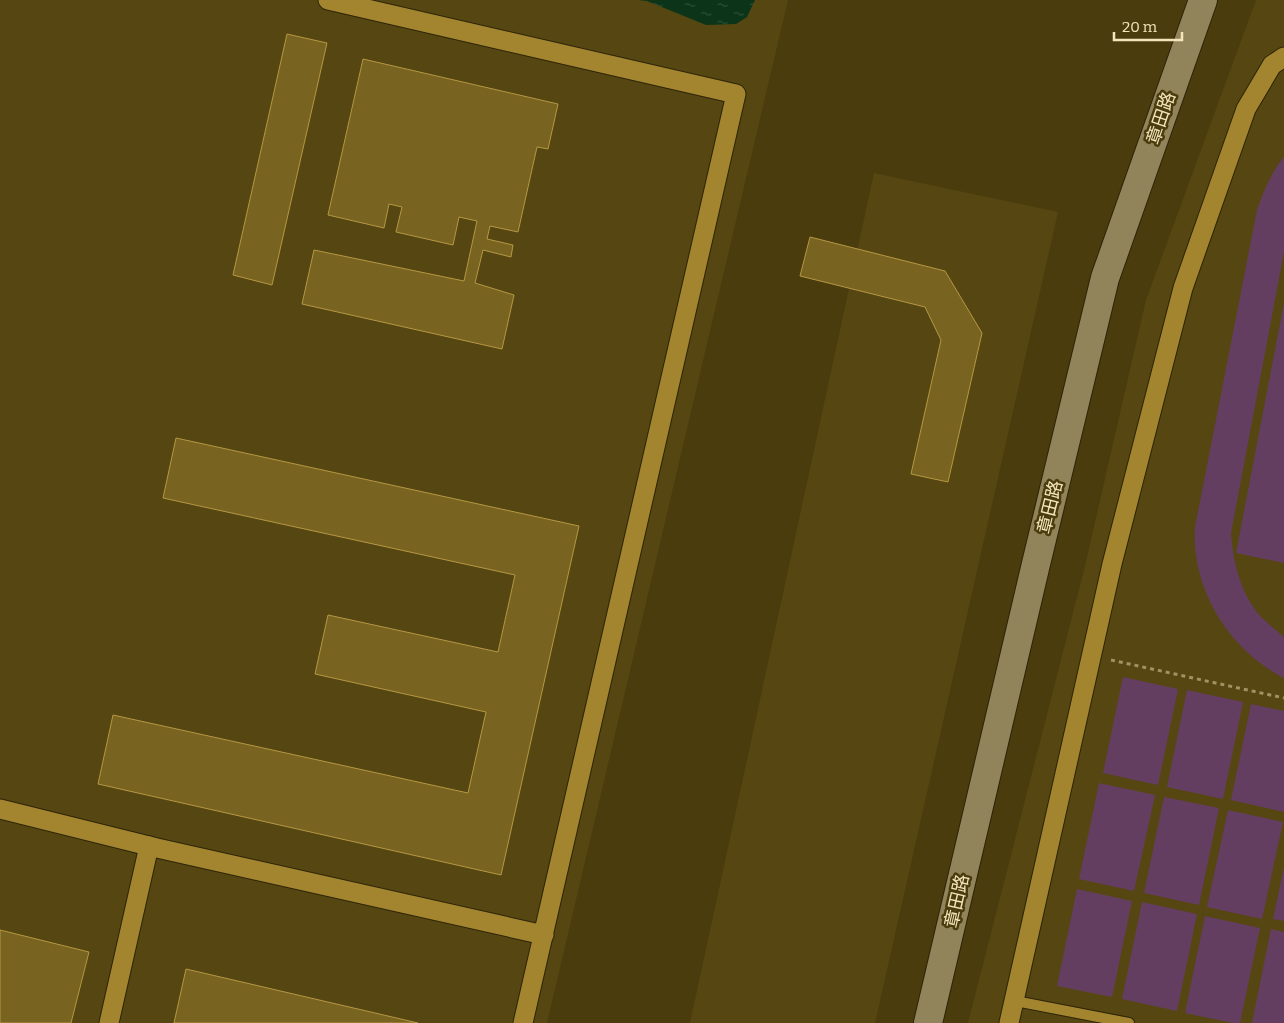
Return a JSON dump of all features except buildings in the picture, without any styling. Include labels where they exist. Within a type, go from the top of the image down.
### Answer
[{"type":"main road","name":"章田路","points":[[928,1023],[1105,278],[1202,0]]},
{"type":"street","points":[[328,0],[736,94],[523,1023]]},
{"type":"street","points":[[1009,1023],[1093,656],[1112,564],[1183,288],[1246,108],[1272,65],[1284,57]]},
{"type":"street","points":[[0,809],[148,846],[544,935]]},
{"type":"street","points":[[109,1023],[148,846]]},
{"type":"lane","points":[[1015,1002],[1129,1023]]},
{"type":"path","points":[[1093,656],[1284,698]]},
{"type":"shaded area","points":[[0,0],[788,0],[547,1023],[0,1023]]},
{"type":"shaded area","points":[[1256,0],[1284,0],[1284,1023],[968,1023],[1084,570],[1146,300]]},
{"type":"shaded area","points":[[1284,157],[1284,252],[1231,533],[1236,567],[1249,600],[1263,619],[1284,637],[1284,678],[1264,666],[1246,651],[1217,615],[1199,573],[1195,550],[1195,527],[1257,210],[1272,175]]},
{"type":"shaded area","points":[[874,173],[1058,212],[875,1023],[690,1023]]},
{"type":"shaded area","points":[[1284,303],[1284,563],[1236,553]]},
{"type":"shaded area","points":[[1123,677],[1178,689],[1158,785],[1103,773]]},
{"type":"shaded area","points":[[1187,690],[1243,702],[1223,799],[1167,787]]},
{"type":"shaded area","points":[[1251,704],[1284,711],[1284,812],[1231,800]]},
{"type":"shaded area","points":[[1099,783],[1155,795],[1134,891],[1079,879]]},
{"type":"shaded area","points":[[1164,797],[1219,808],[1199,905],[1144,893]]},
{"type":"shaded area","points":[[1228,810],[1283,822],[1262,919],[1207,907]]},
{"type":"shaded area","points":[[1284,867],[1284,921],[1273,919]]},
{"type":"shaded area","points":[[1077,889],[1132,901],[1112,997],[1057,986]]},
{"type":"shaded area","points":[[1142,902],[1197,914],[1177,1011],[1122,999]]},
{"type":"shaded area","points":[[1205,916],[1260,928],[1240,1023],[1185,1013]]},
{"type":"shaded area","points":[[1271,929],[1284,932],[1284,1023],[1252,1023]]},
{"type":"water","points":[[638,0],[755,0],[747,17],[736,24],[706,25],[647,1]]}]
